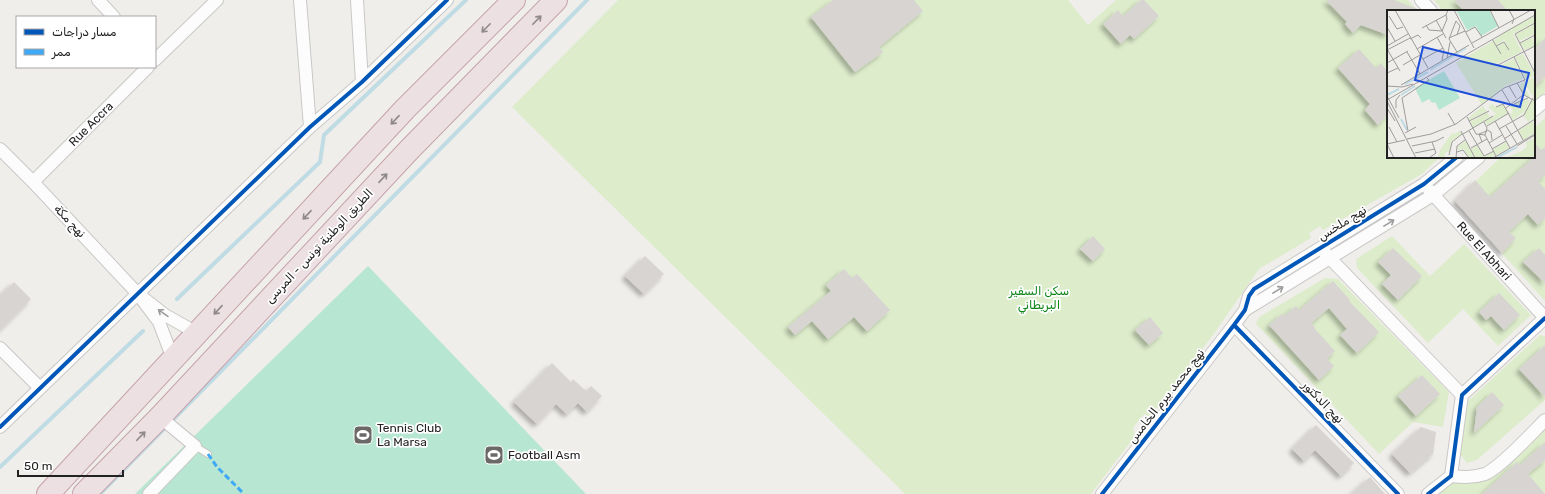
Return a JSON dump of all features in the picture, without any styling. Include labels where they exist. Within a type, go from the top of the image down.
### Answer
[{"type":"highway","points":[[48,494],[405,109],[514,0]]},
{"type":"highway","name":"الطريق الوطنية تونس - المرسى","points":[[84,494],[160,417],[410,150],[556,0]]},
{"type":"street","points":[[98,0],[113,16]]},
{"type":"street","points":[[156,59],[217,0]]},
{"type":"street","points":[[300,0],[310,127]]},
{"type":"street","points":[[356,0],[362,82]]},
{"type":"street","points":[[0,427],[310,127],[362,82],[447,0]]},
{"type":"street","points":[[1421,0],[1430,10]]},
{"type":"street","name":"Rue Accra","points":[[33,182],[147,68]]},
{"type":"street","points":[[1535,109],[1545,101]]},
{"type":"street","name":"نهج مكة","points":[[0,149],[138,294]]},
{"type":"street","name":"نهج ملخس","points":[[1245,310],[1249,296],[1254,289],[1263,282],[1322,248],[1424,184],[1456,158]]},
{"type":"street","name":"نهج ملخس","points":[[1245,310],[1434,196],[1478,158]]},
{"type":"street","name":"Rue El Abhari","points":[[1424,184],[1545,318]]},
{"type":"street","points":[[1322,248],[1330,259],[1462,395]]},
{"type":"street","points":[[138,294],[165,315],[197,333]]},
{"type":"street","points":[[138,294],[159,322],[173,359]]},
{"type":"street","name":"نهج محمد بيرم الخامس","points":[[1102,494],[1245,310]]},
{"type":"street","points":[[1451,476],[1462,395],[1545,318]]},
{"type":"street","name":"نهج الدكتور","points":[[1234,325],[1398,494]]},
{"type":"street","points":[[0,348],[40,388]]},
{"type":"street","points":[[149,494],[195,446],[160,417]]},
{"type":"street","points":[[1428,494],[1451,476],[1474,477],[1486,473],[1497,466],[1545,420]]},
{"type":"lane","points":[[195,446],[208,454]]},
{"type":"green space","name":"سكن السفير البريطاني","points":[[618,0],[1068,0],[1088,25],[1116,0],[1408,0],[1417,10],[1387,10],[1387,158],[1439,158],[1422,174],[1323,230],[1320,226],[1309,233],[1311,238],[1259,269],[1213,335],[1150,417],[1144,414],[1133,428],[1135,436],[1091,494],[905,494],[512,107]]},
{"type":"green space","points":[[1434,0],[1545,0],[1545,93],[1535,101],[1535,10],[1442,10]]},
{"type":"green space","points":[[1545,118],[1545,301],[1455,201],[1500,158],[1535,158],[1535,127]]},
{"type":"green space","points":[[1392,236],[1430,276],[1464,244],[1531,315],[1498,346],[1463,309],[1428,343],[1357,268],[1356,259]]},
{"type":"green space","name":"Tennis Club La Marsa","points":[[368,266],[586,494],[135,494]]},
{"type":"green space","points":[[1325,278],[1338,279],[1449,392],[1443,427],[1413,422],[1379,454],[1256,324],[1259,317]]},
{"type":"green space","points":[[1540,335],[1545,336],[1545,400],[1477,460],[1467,463],[1459,453],[1467,402]]},
{"type":"green space","points":[[1545,427],[1545,494],[1431,494],[1450,477],[1459,483],[1477,481]]},
{"type":"building","points":[[833,0],[914,0],[923,11],[879,47],[883,52],[855,72],[811,17]]},
{"type":"building","points":[[1141,0],[1144,0],[1159,16],[1134,39],[1130,35],[1121,44],[1103,24],[1118,10],[1123,16]]},
{"type":"building","points":[[1326,0],[1394,0],[1420,10],[1387,10],[1387,35],[1361,25],[1353,33],[1345,24],[1347,22]]},
{"type":"building","points":[[1454,0],[1498,0],[1507,10],[1463,10]]},
{"type":"building","points":[[1545,38],[1545,77],[1535,86],[1535,48]]},
{"type":"building","points":[[1359,49],[1376,68],[1381,63],[1387,71],[1387,115],[1378,125],[1365,110],[1370,104],[1338,68]]},
{"type":"building","points":[[1535,143],[1541,150],[1545,147],[1545,175],[1538,181],[1545,189],[1545,218],[1538,225],[1528,214],[1509,232],[1516,238],[1502,253],[1455,201],[1475,180],[1490,197],[1533,158],[1535,158]]},
{"type":"building","points":[[1093,236],[1105,249],[1093,261],[1080,249]]},
{"type":"building","points":[[1393,248],[1422,276],[1398,300],[1382,284],[1391,275],[1378,262]]},
{"type":"building","points":[[1539,248],[1545,255],[1545,283],[1523,262]]},
{"type":"building","points":[[645,256],[664,274],[644,294],[625,276]]},
{"type":"building","points":[[844,269],[852,278],[857,274],[890,310],[867,331],[854,317],[828,339],[812,321],[795,335],[788,327],[831,291],[826,285]]},
{"type":"building","points":[[1333,281],[1350,300],[1349,301],[1379,332],[1357,353],[1340,335],[1347,329],[1329,308],[1311,323],[1335,351],[1327,359],[1334,366],[1319,380],[1269,325],[1282,314],[1284,316],[1296,306],[1299,310]]},
{"type":"building","points":[[14,282],[31,299],[0,330],[0,296]]},
{"type":"building","points":[[1499,293],[1520,315],[1504,330],[1491,316],[1486,320],[1479,312]]},
{"type":"building","points":[[1150,317],[1163,333],[1149,345],[1135,330]]},
{"type":"building","points":[[1545,345],[1545,397],[1519,369]]},
{"type":"building","points":[[552,363],[571,382],[573,379],[586,391],[591,386],[602,396],[587,412],[578,403],[567,414],[556,404],[537,424],[514,402]]},
{"type":"building","points":[[1422,375],[1440,394],[1416,416],[1398,396]]},
{"type":"building","points":[[1492,392],[1504,405],[1474,433],[1477,407]]},
{"type":"building","points":[[1316,425],[1354,463],[1341,476],[1315,450],[1304,461],[1292,449]]},
{"type":"building","points":[[1421,427],[1436,432],[1433,454],[1410,473],[1392,454]]},
{"type":"building","points":[[1545,442],[1545,460],[1528,474],[1545,494],[1482,494],[1517,462],[1520,465]]},
{"type":"building","points":[[1370,477],[1385,494],[1351,494]]},
{"type":"waterway","points":[[177,299],[320,162],[324,135],[466,0]]},
{"type":"waterway","points":[[100,494],[587,0]]},
{"type":"waterway","points":[[0,467],[143,331]]},
{"type":"marked path","points":[[208,454],[217,467],[244,494]]},
{"type":"cycle path","points":[[0,427],[310,127],[362,82],[447,0]]},
{"type":"cycle path","points":[[1102,494],[1234,325],[1245,310],[1249,296],[1254,289],[1424,184],[1456,158]]},
{"type":"cycle path","points":[[1428,494],[1451,476],[1462,395],[1545,318]]},
{"type":"cycle path","points":[[1234,325],[1398,494]]},
{"type":"place","name":"Tennis Club La Marsa","points":[[363,435]]},
{"type":"place","name":"Football Asm","points":[[494,455]]}]
